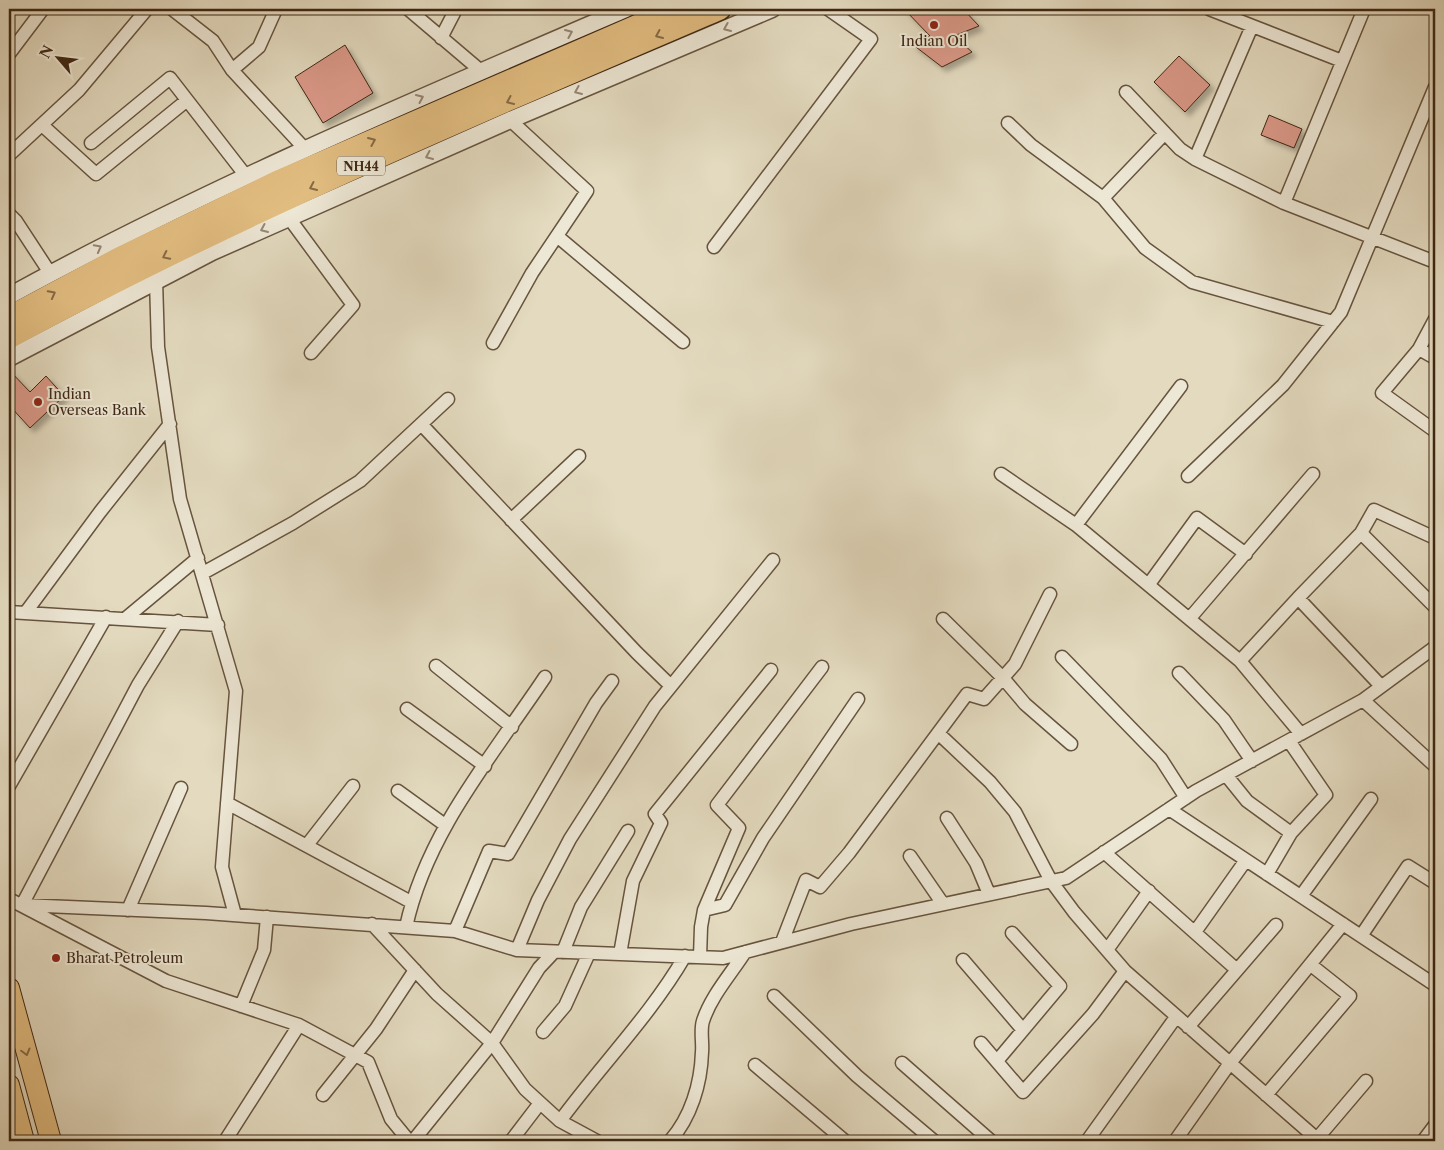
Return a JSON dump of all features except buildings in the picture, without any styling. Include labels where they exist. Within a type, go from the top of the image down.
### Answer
[{"type":"highway","name":"NH44","points":[[9,317],[117,259],[276,182],[675,9]]},
{"type":"highway","name":"NH44","points":[[9,338],[199,239],[339,175],[720,9]]},
{"type":"main road","points":[[9,988],[51,1141]]},
{"type":"main road","points":[[9,1085],[24,1141]]},
{"type":"street","points":[[9,54],[43,9]]},
{"type":"street","points":[[9,155],[79,90],[147,9]]},
{"type":"street","points":[[172,9],[213,41],[232,70],[305,149]]},
{"type":"street","points":[[232,70],[259,47],[276,9]]},
{"type":"street","points":[[408,9],[481,71]]},
{"type":"street","points":[[442,38],[456,9]]},
{"type":"street","points":[[9,296],[153,219],[305,149],[626,9]]},
{"type":"street","points":[[9,358],[156,280],[289,218],[510,120],[772,9]]},
{"type":"street","points":[[714,247],[872,39],[828,9]]},
{"type":"street","points":[[1209,9],[1342,62]]},
{"type":"street","points":[[1284,203],[1364,9]]},
{"type":"street","points":[[1195,159],[1252,26]]},
{"type":"street","points":[[92,143],[170,78],[246,176]]},
{"type":"street","points":[[1188,476],[1282,384],[1341,312],[1435,87]]},
{"type":"street","points":[[1126,92],[1180,150],[1195,159],[1284,203],[1435,262]]},
{"type":"street","points":[[42,125],[96,174],[186,101]]},
{"type":"street","points":[[493,343],[532,273],[587,191],[510,120]]},
{"type":"street","points":[[1008,123],[1031,145],[1103,198],[1145,248],[1192,282],[1333,322]]},
{"type":"street","points":[[1103,198],[1165,133]]},
{"type":"street","points":[[9,214],[16,221],[50,273]]},
{"type":"street","points":[[289,218],[353,305],[311,353]]},
{"type":"street","points":[[557,236],[683,342]]},
{"type":"street","points":[[156,280],[158,347],[180,499],[236,691],[222,867],[235,915]]},
{"type":"street","points":[[1435,319],[1419,349],[1382,393],[1435,431]]},
{"type":"street","points":[[1419,349],[1435,358]]},
{"type":"street","points":[[1076,525],[1181,386]]},
{"type":"street","points":[[203,573],[293,523],[360,481],[448,399]]},
{"type":"street","points":[[26,612],[100,512],[170,424]]},
{"type":"street","points":[[421,424],[637,653],[671,686]]},
{"type":"street","points":[[511,520],[579,456]]},
{"type":"street","points":[[1001,474],[1076,525],[1240,661],[1300,734]]},
{"type":"street","points":[[1190,618],[1313,474]]},
{"type":"street","points":[[1240,661],[1361,534],[1374,510],[1435,538]]},
{"type":"street","points":[[1149,584],[1197,518],[1246,554]]},
{"type":"street","points":[[1361,534],[1435,607]]},
{"type":"street","points":[[126,618],[198,558]]},
{"type":"street","points":[[517,950],[538,900],[570,839],[655,706],[773,560]]},
{"type":"street","points":[[782,942],[806,880],[820,887],[849,853],[967,694],[984,699],[1016,664],[1050,594]]},
{"type":"street","points":[[1298,598],[1381,686]]},
{"type":"street","points":[[9,612],[178,621],[218,625]]},
{"type":"street","points":[[9,786],[106,617]]},
{"type":"street","points":[[943,619],[1003,678],[1025,704],[1071,744]]},
{"type":"street","points":[[22,905],[138,685],[178,621]]},
{"type":"street","points":[[22,905],[235,915],[455,931],[517,950],[723,958],[851,924],[1066,878],[1186,798],[1363,700],[1433,652]]},
{"type":"street","points":[[1062,657],[1162,759],[1186,798]]},
{"type":"street","points":[[436,666],[512,727]]},
{"type":"street","points":[[700,957],[701,927],[704,910],[739,828],[717,805],[822,668]]},
{"type":"street","points":[[620,954],[633,881],[661,823],[655,814],[771,670]]},
{"type":"street","points":[[1179,673],[1224,720],[1252,761]]},
{"type":"street","points":[[406,927],[411,902],[445,825],[545,677]]},
{"type":"street","points":[[455,931],[489,851],[508,854],[596,703],[612,681]]},
{"type":"street","points":[[704,910],[725,904],[763,838],[858,699]]},
{"type":"street","points":[[1363,700],[1435,766]]},
{"type":"street","points":[[407,709],[485,766]]},
{"type":"street","points":[[938,733],[990,782],[1015,812],[1051,881],[1125,971],[1316,1140],[1366,1081]]},
{"type":"street","points":[[1266,874],[1291,833],[1326,796],[1288,741]]},
{"type":"street","points":[[1226,775],[1247,801],[1291,833]]},
{"type":"street","points":[[307,845],[353,786]]},
{"type":"street","points":[[128,910],[181,788]]},
{"type":"street","points":[[398,791],[445,825]]},
{"type":"street","points":[[1301,896],[1371,799]]},
{"type":"street","points":[[227,803],[411,902]]},
{"type":"street","points":[[1169,809],[1435,985]]},
{"type":"street","points":[[947,818],[976,863],[989,894]]},
{"type":"street","points":[[413,1141],[492,1043],[539,968],[559,952],[581,907],[628,831]]},
{"type":"street","points":[[1104,852],[1237,970]]},
{"type":"street","points":[[910,856],[943,904]]},
{"type":"street","points":[[1195,932],[1246,860]]},
{"type":"street","points":[[1361,936],[1408,866],[1435,883]]},
{"type":"street","points":[[1107,950],[1149,892]]},
{"type":"street","points":[[9,899],[166,981],[299,1025],[368,1062],[391,1119],[409,1141]]},
{"type":"street","points":[[241,1006],[264,950],[267,917]]},
{"type":"street","points":[[372,924],[437,994],[492,1043],[525,1089],[560,1121],[597,1141]]},
{"type":"street","points":[[1175,1141],[1230,1063],[1343,924]]},
{"type":"street","points":[[1188,1027],[1276,925]]},
{"type":"street","points":[[996,1061],[1060,986],[1012,933]]},
{"type":"street","points":[[670,1141],[681,1129],[693,1106],[702,1055],[702,1023],[712,1002],[745,952]]},
{"type":"street","points":[[543,1032],[565,1006],[589,953]]},
{"type":"street","points":[[560,1121],[667,986],[685,956]]},
{"type":"street","points":[[963,960],[1023,1030]]},
{"type":"street","points":[[1266,1095],[1350,996],[1311,965]]},
{"type":"street","points":[[323,1094],[376,1029],[415,970]]},
{"type":"street","points":[[981,1043],[1023,1092],[1093,1014],[1125,971]]},
{"type":"street","points":[[774,996],[856,1076],[934,1141]]},
{"type":"street","points":[[1087,1141],[1176,1017]]},
{"type":"street","points":[[225,1141],[299,1025]]},
{"type":"street","points":[[902,1063],[991,1141]]},
{"type":"street","points":[[755,1065],[845,1141]]},
{"type":"street","points":[[511,1141],[540,1103]]},
{"type":"street","points":[[1423,1141],[1435,1125]]},
{"type":"place","name":"Indian Oil","points":[[934,25]]},
{"type":"place","name":"Indian Overseas Bank","points":[[38,402]]},
{"type":"place","name":"Bharat Petroleum","points":[[56,958]]}]
